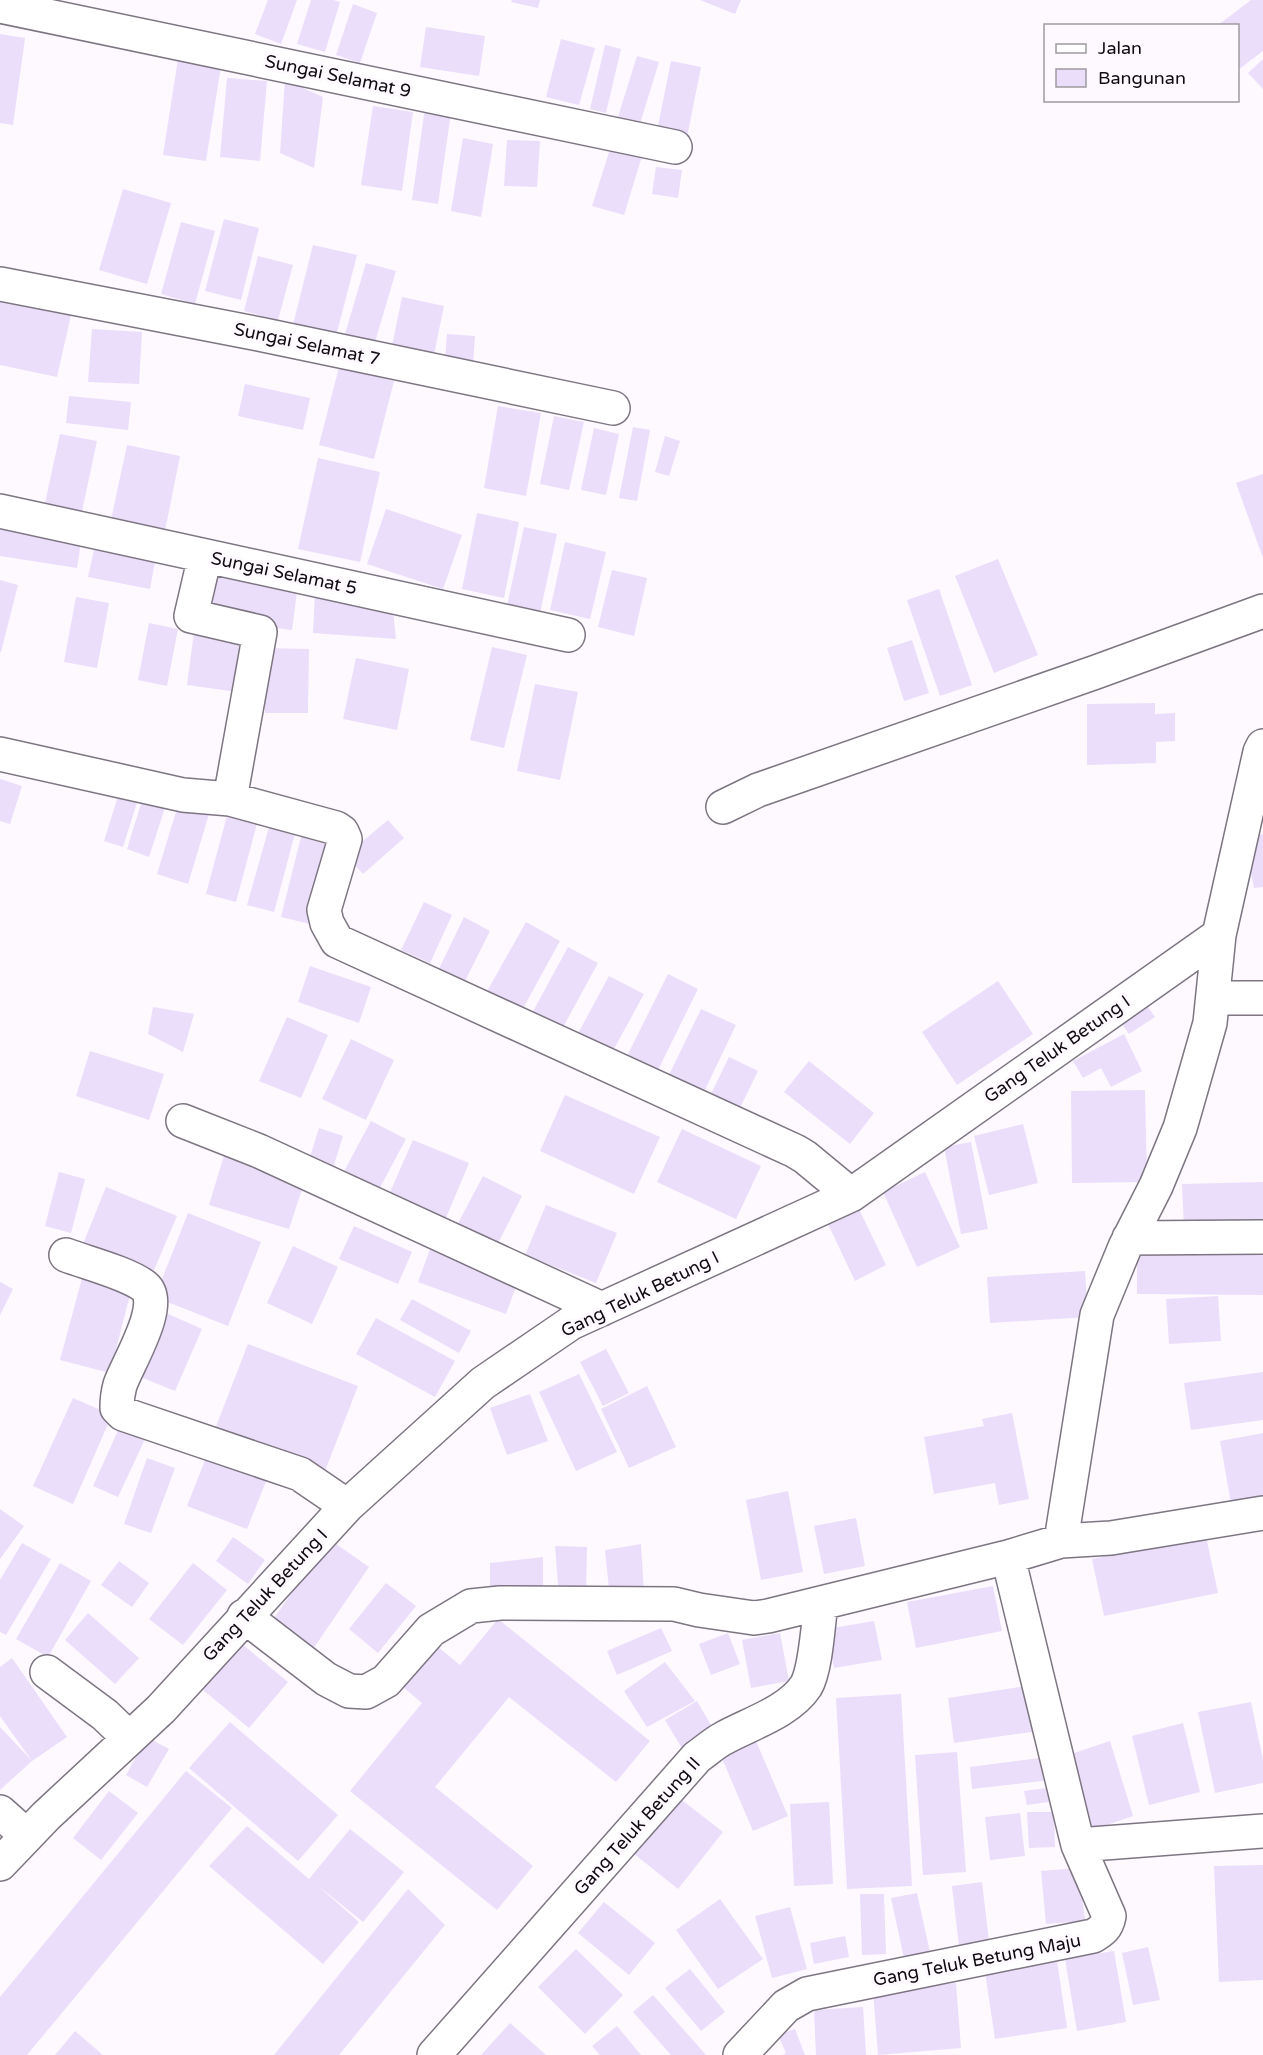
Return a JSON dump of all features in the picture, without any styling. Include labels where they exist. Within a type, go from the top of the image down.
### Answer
[{"type":"street","name":"Sungai Selamat 9","points":[[0,6],[675,147]]},
{"type":"street","name":"Sungai Selamat 7","points":[[0,284],[259,334],[613,408]]},
{"type":"street","name":"Sungai Selamat 5","points":[[0,511],[568,634]]},
{"type":"street","points":[[205,556],[191,616],[260,632],[230,799]]},
{"type":"street","points":[[723,807],[758,790],[1263,611]]},
{"type":"street","points":[[1061,1541],[1097,1316],[1129,1239],[1156,1186],[1180,1128],[1210,1023],[1219,935],[1257,763],[1263,746]]},
{"type":"street","points":[[0,754],[183,795],[230,799],[336,828],[342,832],[345,839],[324,910],[327,923],[337,941],[795,1151],[851,1195]]},
{"type":"street","name":"Gang Teluk Betung I","points":[[0,1864],[161,1709],[347,1506],[483,1383],[572,1323],[851,1195],[1219,935]]},
{"type":"street","points":[[1212,998],[1263,998]]},
{"type":"street","points":[[183,1121],[259,1151],[602,1309]]},
{"type":"street","points":[[1129,1239],[1263,1237]]},
{"type":"street","points":[[66,1256],[132,1280],[146,1287],[150,1295],[148,1319],[120,1385],[117,1408],[123,1414],[300,1474],[347,1506]]},
{"type":"street","points":[[244,1616],[326,1679],[349,1691],[366,1692],[386,1681],[431,1630],[471,1606],[500,1603],[674,1604],[754,1618],[1008,1557],[1061,1541],[1111,1538],[1263,1513]]},
{"type":"street","points":[[1008,1557],[1078,1845],[1263,1831]]},
{"type":"street","name":"Gang Teluk Betung II","points":[[434,2055],[697,1757],[722,1739],[769,1716],[788,1703],[806,1686],[812,1672],[820,1603]]},
{"type":"street","points":[[47,1672],[105,1715],[129,1738]]},
{"type":"street","points":[[0,1812],[27,1836]]},
{"type":"street","name":"Gang Teluk Betung Maju","points":[[740,2055],[786,2006],[807,1994],[1100,1933],[1107,1925],[1109,1916],[1078,1845]]},
{"type":"building","points":[[268,0],[297,0],[281,44],[255,34]]},
{"type":"building","points":[[311,0],[340,2],[325,52],[297,44]]},
{"type":"building","points":[[512,0],[540,0],[538,8],[511,2]]},
{"type":"building","points":[[700,0],[741,0],[735,14]]},
{"type":"building","points":[[1251,0],[1263,0],[1263,51],[1239,69],[1239,24],[1220,24]]},
{"type":"building","points":[[353,4],[377,13],[360,63],[336,55]]},
{"type":"building","points":[[426,27],[485,36],[479,76],[420,67]]},
{"type":"building","points":[[0,34],[25,38],[13,125],[0,123]]},
{"type":"building","points":[[561,39],[595,48],[579,105],[546,97]]},
{"type":"building","points":[[605,45],[621,49],[606,113],[590,109]]},
{"type":"building","points":[[637,56],[659,62],[639,127],[617,120]]},
{"type":"building","points":[[178,59],[221,66],[206,161],[163,155]]},
{"type":"building","points":[[1263,59],[1263,89],[1248,73]]},
{"type":"building","points":[[671,61],[701,67],[687,137],[657,131]]},
{"type":"building","points":[[227,78],[267,81],[260,161],[220,157]]},
{"type":"building","points":[[285,80],[323,97],[314,168],[280,153]]},
{"type":"building","points":[[373,106],[413,112],[402,191],[361,185]]},
{"type":"building","points":[[425,108],[451,112],[438,204],[412,200]]},
{"type":"building","points":[[463,138],[493,144],[481,217],[451,211]]},
{"type":"building","points":[[507,140],[540,141],[537,187],[504,186]]},
{"type":"building","points":[[611,146],[642,156],[624,215],[592,206]]},
{"type":"building","points":[[656,167],[682,170],[678,198],[652,194]]},
{"type":"building","points":[[123,189],[171,203],[147,284],[99,270]]},
{"type":"building","points":[[224,219],[259,228],[241,300],[205,291]]},
{"type":"building","points":[[181,222],[215,231],[195,304],[161,294]]},
{"type":"building","points":[[313,245],[357,255],[335,340],[292,329]]},
{"type":"building","points":[[258,256],[293,265],[278,320],[244,311]]},
{"type":"building","points":[[366,263],[396,271],[375,342],[345,334]]},
{"type":"building","points":[[402,297],[444,306],[432,364],[390,356]]},
{"type":"building","points":[[0,300],[71,315],[57,377],[0,365]]},
{"type":"building","points":[[92,329],[142,332],[139,384],[88,382]]},
{"type":"building","points":[[447,334],[475,336],[473,363],[445,361]]},
{"type":"building","points":[[339,367],[394,381],[374,459],[319,445]]},
{"type":"building","points":[[245,384],[310,398],[303,430],[238,416]]},
{"type":"building","points":[[69,396],[131,402],[128,430],[66,423]]},
{"type":"building","points":[[498,406],[541,413],[526,496],[484,488]]},
{"type":"building","points":[[554,416],[584,422],[569,490],[540,484]]},
{"type":"building","points":[[633,427],[650,430],[637,501],[619,498]]},
{"type":"building","points":[[594,428],[619,434],[606,495],[581,490]]},
{"type":"building","points":[[60,434],[97,441],[82,511],[45,503]]},
{"type":"building","points":[[665,436],[680,441],[669,476],[655,472]]},
{"type":"building","points":[[127,445],[180,456],[165,531],[111,520]]},
{"type":"building","points":[[318,458],[380,472],[360,562],[298,549]]},
{"type":"building","points":[[1263,474],[1263,558],[1236,483]]},
{"type":"building","points":[[386,509],[462,535],[443,589],[367,564]]},
{"type":"building","points":[[477,513],[519,522],[504,598],[462,589]]},
{"type":"building","points":[[524,527],[557,534],[540,613],[507,606]]},
{"type":"building","points":[[0,529],[81,542],[77,568],[0,556]]},
{"type":"building","points":[[565,542],[606,552],[590,619],[550,610]]},
{"type":"building","points":[[94,550],[155,562],[150,589],[88,577]]},
{"type":"building","points":[[998,559],[1038,655],[994,673],[955,576]]},
{"type":"building","points":[[612,570],[647,578],[634,636],[598,627]]},
{"type":"building","points":[[211,573],[298,584],[292,630],[205,619]]},
{"type":"building","points":[[0,580],[18,585],[1,652],[0,652]]},
{"type":"building","points":[[939,589],[972,685],[940,696],[907,600]]},
{"type":"building","points":[[315,593],[392,602],[396,639],[313,633]]},
{"type":"building","points":[[76,597],[109,603],[97,668],[64,662]]},
{"type":"building","points":[[149,623],[178,629],[167,686],[138,680]]},
{"type":"building","points":[[194,632],[245,639],[238,692],[187,685]]},
{"type":"building","points":[[912,640],[929,693],[904,701],[887,648]]},
{"type":"building","points":[[492,647],[527,655],[504,748],[470,740]]},
{"type":"building","points":[[265,648],[309,649],[308,713],[265,713]]},
{"type":"building","points":[[356,658],[409,669],[397,730],[343,719]]},
{"type":"building","points":[[535,684],[578,692],[560,780],[517,771]]},
{"type":"building","points":[[1155,703],[1155,714],[1175,713],[1175,741],[1156,742],[1156,763],[1087,765],[1087,704]]},
{"type":"building","points":[[0,779],[22,786],[10,824],[0,821]]},
{"type":"building","points":[[120,790],[139,796],[123,847],[104,841]]},
{"type":"building","points":[[145,791],[168,798],[149,857],[127,849]]},
{"type":"building","points":[[179,802],[210,811],[188,884],[157,874]]},
{"type":"building","points":[[228,812],[258,820],[236,902],[206,894]]},
{"type":"building","points":[[271,820],[297,826],[274,912],[247,905]]},
{"type":"building","points":[[388,820],[404,838],[363,874],[346,855]]},
{"type":"building","points":[[304,825],[337,833],[314,925],[281,917]]},
{"type":"building","points":[[1263,834],[1263,887],[1254,888],[1244,838]]},
{"type":"building","points":[[424,902],[452,915],[430,963],[401,950]]},
{"type":"building","points":[[464,917],[490,931],[463,985],[437,973]]},
{"type":"building","points":[[526,922],[560,941],[521,1012],[486,993]]},
{"type":"building","points":[[568,947],[598,963],[561,1031],[531,1015]]},
{"type":"building","points":[[310,966],[371,987],[359,1023],[298,1002]]},
{"type":"building","points":[[668,974],[698,989],[655,1076],[625,1060]]},
{"type":"building","points":[[609,976],[644,994],[609,1058],[575,1039]]},
{"type":"building","points":[[998,981],[1033,1034],[957,1085],[922,1032]]},
{"type":"building","points":[[1144,1001],[1155,1017],[1129,1034],[1118,1018]]},
{"type":"building","points":[[153,1007],[194,1014],[183,1052],[148,1034]]},
{"type":"building","points":[[701,1009],[736,1025],[702,1096],[667,1079]]},
{"type":"building","points":[[287,1017],[328,1035],[301,1098],[259,1081]]},
{"type":"building","points":[[1124,1034],[1142,1071],[1111,1087],[1101,1068],[1083,1078],[1073,1061]]},
{"type":"building","points":[[351,1039],[394,1060],[366,1120],[322,1099]]},
{"type":"building","points":[[90,1051],[164,1074],[149,1120],[76,1096]]},
{"type":"building","points":[[729,1057],[758,1071],[734,1120],[705,1106]]},
{"type":"building","points":[[809,1061],[874,1113],[850,1144],[784,1092]]},
{"type":"building","points":[[1145,1090],[1147,1182],[1072,1183],[1071,1091]]},
{"type":"building","points":[[565,1095],[660,1137],[634,1194],[540,1151]]},
{"type":"building","points":[[371,1121],[406,1139],[376,1195],[341,1177]]},
{"type":"building","points":[[1023,1124],[1038,1183],[989,1195],[974,1136]]},
{"type":"building","points":[[319,1128],[343,1136],[332,1171],[308,1163]]},
{"type":"building","points":[[682,1129],[761,1166],[736,1219],[657,1182]]},
{"type":"building","points":[[413,1140],[469,1163],[440,1232],[383,1208]]},
{"type":"building","points":[[971,1142],[988,1229],[961,1234],[944,1147]]},
{"type":"building","points":[[226,1149],[307,1174],[289,1229],[209,1205]]},
{"type":"building","points":[[59,1172],[85,1179],[71,1233],[45,1226]]},
{"type":"building","points":[[925,1172],[960,1247],[917,1267],[883,1192]]},
{"type":"building","points":[[483,1176],[522,1196],[495,1249],[455,1229]]},
{"type":"building","points":[[1263,1182],[1263,1227],[1184,1229],[1182,1184]]},
{"type":"building","points":[[106,1187],[177,1216],[149,1282],[79,1254]]},
{"type":"building","points":[[546,1205],[617,1233],[596,1283],[525,1255]]},
{"type":"building","points":[[858,1207],[886,1265],[855,1281],[827,1222]]},
{"type":"building","points":[[188,1213],[261,1242],[228,1326],[155,1297]]},
{"type":"building","points":[[354,1226],[412,1252],[398,1284],[339,1259]]},
{"type":"building","points":[[432,1244],[520,1276],[506,1314],[418,1282]]},
{"type":"building","points":[[293,1246],[338,1267],[312,1324],[267,1303]]},
{"type":"building","points":[[1137,1250],[1263,1251],[1263,1295],[1137,1294]]},
{"type":"building","points":[[84,1271],[133,1283],[110,1373],[60,1360]]},
{"type":"building","points":[[1085,1271],[1088,1317],[990,1323],[987,1277]]},
{"type":"building","points":[[0,1282],[13,1289],[0,1315]]},
{"type":"building","points":[[1218,1296],[1221,1341],[1169,1344],[1166,1299]]},
{"type":"building","points":[[412,1299],[471,1331],[459,1353],[400,1320]]},
{"type":"building","points":[[166,1313],[202,1329],[175,1391],[138,1376]]},
{"type":"building","points":[[376,1318],[455,1361],[435,1397],[356,1354]]},
{"type":"building","points":[[248,1344],[358,1386],[325,1471],[215,1429]]},
{"type":"building","points":[[606,1349],[629,1393],[603,1406],[580,1362]]},
{"type":"building","points":[[1263,1372],[1263,1420],[1191,1430],[1184,1383]]},
{"type":"building","points":[[579,1374],[617,1452],[576,1471],[539,1392]]},
{"type":"building","points":[[647,1386],[676,1447],[629,1468],[601,1409]]},
{"type":"building","points":[[530,1394],[548,1441],[507,1455],[490,1408]]},
{"type":"building","points":[[73,1398],[112,1415],[73,1504],[33,1486]]},
{"type":"building","points":[[1012,1413],[1029,1499],[999,1505],[995,1483],[934,1494],[924,1437],[984,1426],[982,1419]]},
{"type":"building","points":[[120,1426],[146,1437],[118,1497],[93,1486]]},
{"type":"building","points":[[1263,1433],[1263,1498],[1231,1503],[1220,1441]]},
{"type":"building","points":[[211,1445],[271,1469],[247,1529],[187,1506]]},
{"type":"building","points":[[147,1458],[175,1468],[151,1533],[124,1524]]},
{"type":"building","points":[[788,1491],[803,1572],[761,1580],[746,1500]]},
{"type":"building","points":[[0,1509],[24,1526],[0,1559]]},
{"type":"building","points":[[856,1518],[865,1566],[824,1574],[814,1526]]},
{"type":"building","points":[[1206,1536],[1218,1593],[1104,1616],[1092,1559]]},
{"type":"building","points":[[233,1537],[265,1560],[248,1584],[216,1561]]},
{"type":"building","points":[[329,1539],[369,1567],[311,1652],[270,1624]]},
{"type":"building","points":[[22,1543],[51,1559],[6,1635],[0,1632],[0,1580]]},
{"type":"building","points":[[641,1544],[644,1593],[609,1589],[605,1550]]},
{"type":"building","points":[[555,1546],[587,1547],[586,1597],[559,1597]]},
{"type":"building","points":[[543,1557],[543,1596],[490,1598],[490,1563]]},
{"type":"building","points":[[119,1561],[149,1583],[132,1607],[101,1585]]},
{"type":"building","points":[[60,1563],[91,1581],[48,1657],[16,1639]]},
{"type":"building","points":[[193,1563],[227,1590],[183,1645],[149,1619]]},
{"type":"building","points":[[386,1583],[416,1606],[378,1653],[349,1629]]},
{"type":"building","points":[[993,1586],[1002,1631],[916,1648],[907,1602]]},
{"type":"building","points":[[88,1613],[139,1658],[115,1684],[65,1640]]},
{"type":"building","points":[[498,1619],[650,1741],[616,1782],[509,1697],[435,1787],[533,1866],[497,1910],[350,1791],[422,1703],[397,1682],[431,1641],[460,1665]]},
{"type":"building","points":[[874,1621],[882,1660],[834,1668],[827,1629]]},
{"type":"building","points":[[661,1628],[672,1651],[617,1675],[607,1651]]},
{"type":"building","points":[[728,1633],[740,1664],[711,1675],[699,1644]]},
{"type":"building","points":[[780,1633],[789,1681],[751,1688],[742,1640]]},
{"type":"building","points":[[236,1639],[288,1682],[249,1728],[197,1685]]},
{"type":"building","points":[[12,1658],[67,1737],[32,1761],[0,1716],[0,1667]]},
{"type":"building","points":[[665,1662],[695,1701],[647,1727],[624,1691]]},
{"type":"building","points":[[1032,1685],[1038,1731],[954,1743],[948,1698]]},
{"type":"building","points":[[901,1694],[912,1886],[847,1889],[836,1698]]},
{"type":"building","points":[[697,1701],[715,1732],[683,1750],[665,1720]]},
{"type":"building","points":[[1251,1702],[1263,1760],[1263,1783],[1215,1793],[1198,1712]]},
{"type":"building","points":[[230,1722],[338,1815],[298,1861],[189,1768]]},
{"type":"building","points":[[1183,1723],[1200,1792],[1149,1805],[1132,1736]]},
{"type":"building","points":[[0,1727],[32,1761],[0,1790]]},
{"type":"building","points":[[147,1737],[169,1749],[147,1787],[126,1775]]},
{"type":"building","points":[[756,1741],[788,1816],[753,1831],[721,1756]]},
{"type":"building","points":[[1110,1741],[1133,1816],[1092,1830],[1068,1755]]},
{"type":"building","points":[[957,1752],[966,1872],[923,1875],[915,1755]]},
{"type":"building","points":[[1048,1757],[1050,1780],[972,1789],[970,1767]]},
{"type":"building","points":[[186,1771],[232,1808],[27,2055],[0,2055],[0,1997]]},
{"type":"building","points":[[1054,1787],[1055,1801],[1027,1805],[1024,1791]]},
{"type":"building","points":[[109,1791],[138,1813],[101,1860],[73,1838]]},
{"type":"building","points":[[678,1797],[723,1832],[678,1889],[633,1853]]},
{"type":"building","points":[[829,1802],[833,1884],[794,1886],[790,1804]]},
{"type":"building","points":[[1027,1812],[1054,1812],[1055,1847],[1029,1848]]},
{"type":"building","points":[[1020,1813],[1025,1856],[990,1860],[985,1817]]},
{"type":"building","points":[[247,1826],[309,1879],[350,1829],[404,1872],[363,1922],[316,1884],[359,1922],[323,1964],[209,1866]]},
{"type":"building","points":[[1263,1865],[1263,1980],[1219,1982],[1214,1866]]},
{"type":"building","points":[[1079,1868],[1085,1921],[1046,1924],[1041,1871]]},
{"type":"building","points":[[982,1882],[989,1942],[959,1946],[952,1886]]},
{"type":"building","points":[[408,1889],[445,1925],[339,2055],[274,2055]]},
{"type":"building","points":[[917,1893],[931,1957],[905,1963],[891,1898]]},
{"type":"building","points":[[860,1894],[884,1894],[886,1954],[862,1955]]},
{"type":"building","points":[[720,1899],[763,1959],[718,1989],[676,1930]]},
{"type":"building","points":[[604,1902],[655,1943],[629,1975],[578,1933]]},
{"type":"building","points":[[790,1907],[807,1969],[772,1978],[755,1916]]},
{"type":"building","points":[[845,1936],[849,1957],[814,1964],[810,1943]]},
{"type":"building","points":[[1148,1947],[1160,2000],[1133,2005],[1122,1953]]},
{"type":"building","points":[[576,1949],[623,1995],[585,2034],[538,1987]]},
{"type":"building","points":[[1114,1951],[1126,2022],[1077,2031],[1065,1959]]},
{"type":"building","points":[[1057,1961],[1067,2028],[995,2039],[985,1972]]},
{"type":"building","points":[[690,1969],[725,2012],[701,2031],[665,1988]]},
{"type":"building","points":[[956,1983],[961,2048],[878,2055],[873,1990]]},
{"type":"building","points":[[653,1995],[706,2055],[671,2055],[633,2012]]},
{"type":"building","points":[[863,2007],[866,2055],[816,2055],[814,2010]]},
{"type":"building","points":[[510,2023],[546,2055],[481,2055]]},
{"type":"building","points":[[617,2026],[641,2055],[600,2055],[592,2046]]},
{"type":"building","points":[[795,2029],[805,2055],[783,2055],[786,2053],[778,2035]]},
{"type":"building","points":[[75,2031],[103,2055],[55,2055]]}]
